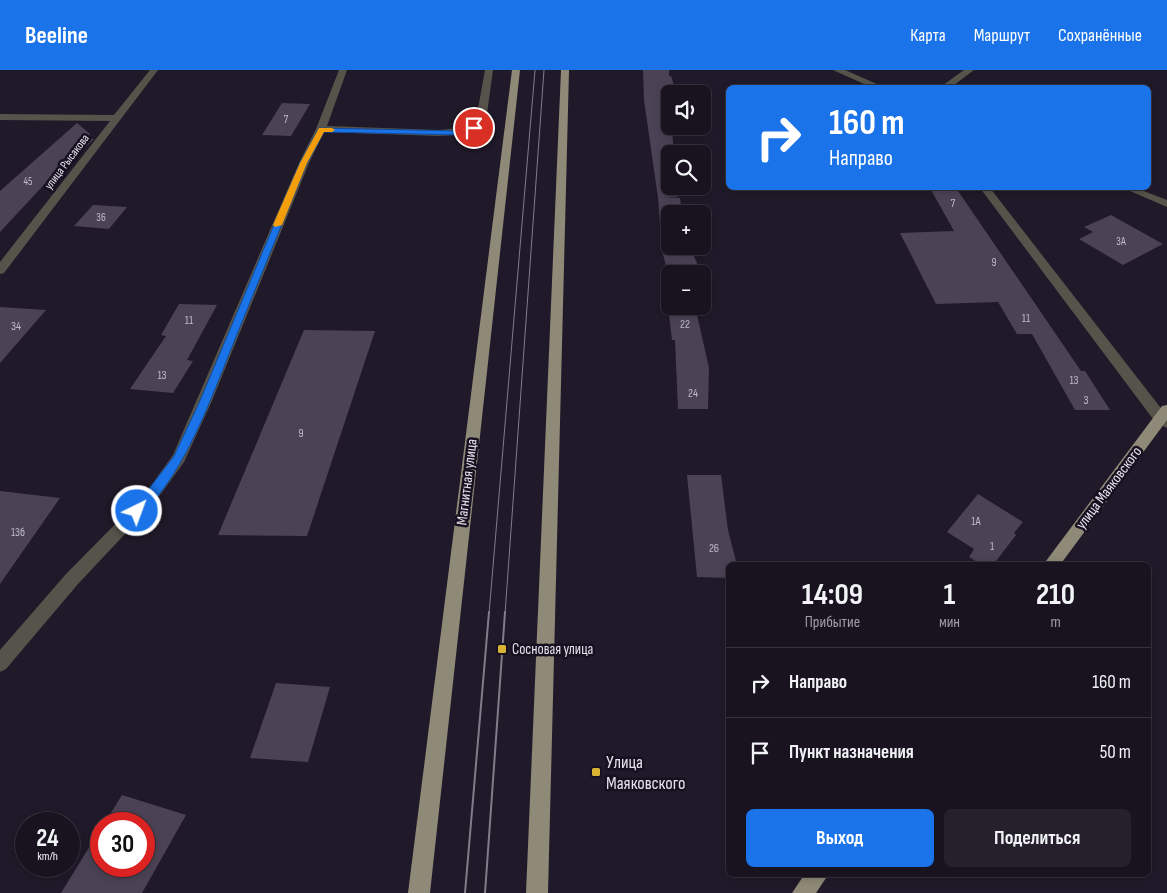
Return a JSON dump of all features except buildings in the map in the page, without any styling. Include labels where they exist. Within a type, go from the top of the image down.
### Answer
[{"type":"main road","name":"Магнитная улица","points":[[419,893],[516,70]]},
{"type":"main road","points":[[538,893],[565,70]]},
{"type":"main road","name":"улица Маяковского","points":[[1053,562],[1165,418]]},
{"type":"main road","points":[[803,893],[815,877]]},
{"type":"street","name":"улица Рысакова","points":[[0,270],[154,70]]},
{"type":"street","points":[[0,663],[72,579],[150,498],[178,458],[204,403],[304,163],[321,130],[343,70]]},
{"type":"street","points":[[321,130],[446,133],[468,131],[479,125],[481,121],[489,70]]},
{"type":"street","points":[[836,70],[874,85]]},
{"type":"street","points":[[948,85],[970,70]]},
{"type":"street","points":[[0,117],[116,118]]},
{"type":"street","points":[[987,190],[1165,418]]},
{"type":"street","points":[[1133,190],[1167,204]]},
{"type":"tram line","points":[[489,614],[535,70]]},
{"type":"tram line","points":[[505,614],[544,70]]},
{"type":"tram line","points":[[465,893],[489,612]]},
{"type":"tram line","points":[[485,893],[505,612]]},
{"type":"slow traffic","points":[[278,225],[304,163],[321,130],[332,130]]},
{"type":"place","name":"Сосновая улица","points":[[502,649]]},
{"type":"place","name":"Улица Маяковского","points":[[596,772]]},
{"type":"route","points":[[137,511],[150,498],[178,458],[204,403],[304,163],[321,130],[460,133],[474,128]]}]
